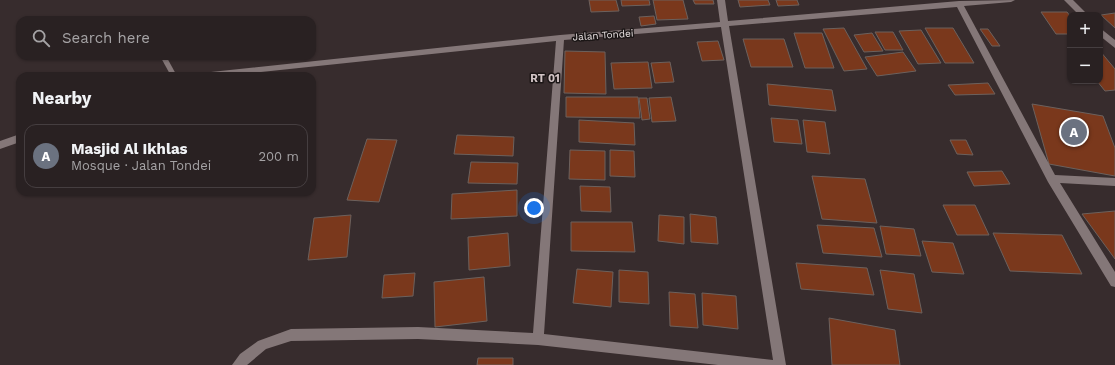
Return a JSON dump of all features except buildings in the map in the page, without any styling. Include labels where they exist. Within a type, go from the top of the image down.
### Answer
[{"type":"street","points":[[721,0],[745,157],[780,365]]},
{"type":"street","name":"Jalan Tondei","points":[[233,72],[560,38],[1011,0]]},
{"type":"street","points":[[1068,0],[1081,12]]},
{"type":"street","points":[[959,4],[1052,179],[1115,282]]},
{"type":"street","points":[[1103,34],[1115,45]]},
{"type":"street","points":[[538,339],[560,38]]},
{"type":"street","points":[[0,145],[16,139]]},
{"type":"street","points":[[1052,179],[1115,182]]},
{"type":"street","points":[[238,365],[254,348],[275,339],[291,335],[418,333],[538,339],[771,365]]},
{"type":"lane","points":[[165,60],[172,72]]},
{"type":"place","name":"Masjid Al Ikhlas","points":[[1074,132]]},
{"type":"district","name":"RT 01","points":[[545,78]]}]
